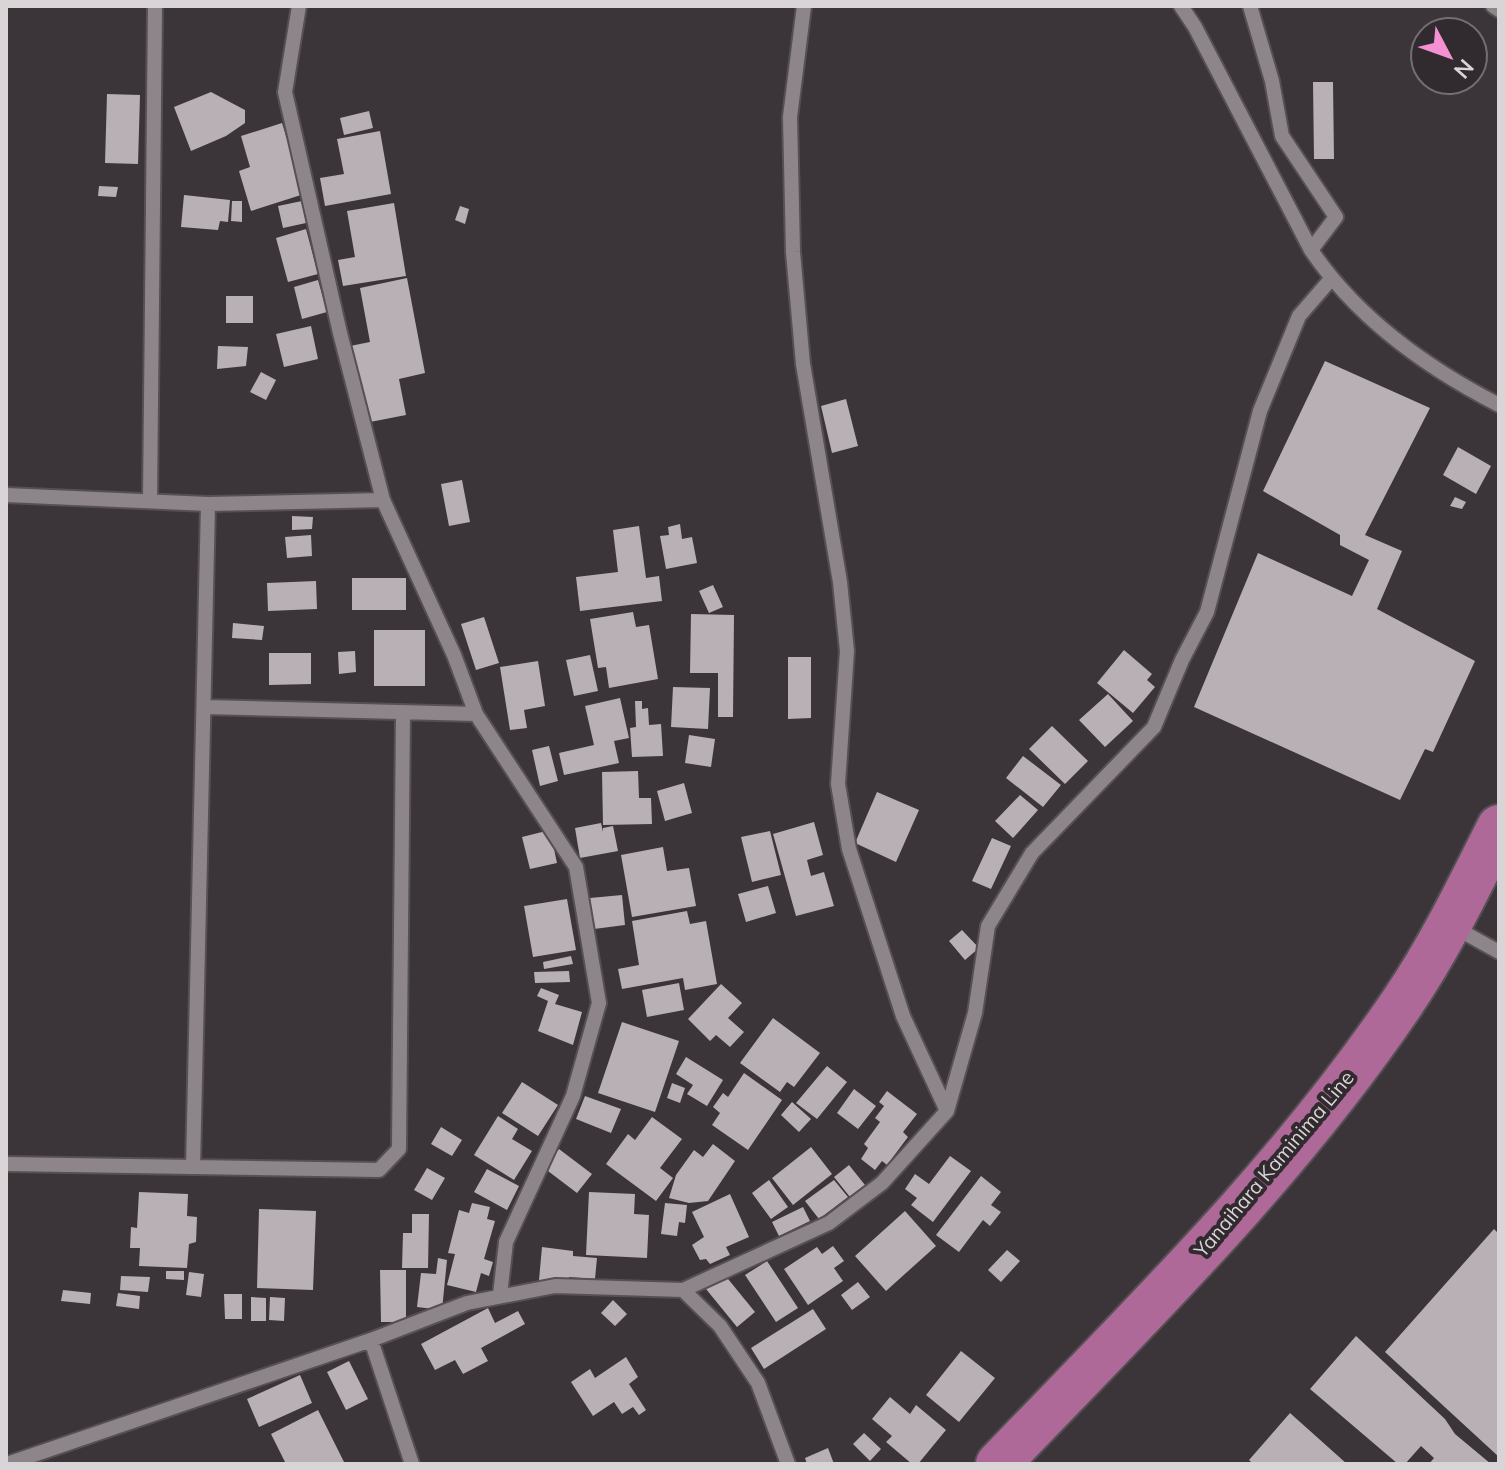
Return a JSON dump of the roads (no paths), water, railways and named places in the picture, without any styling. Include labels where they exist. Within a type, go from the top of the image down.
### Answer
[{"type":"main road","name":"Yanaihara Kaminima Line","points":[[998,1464],[1230,1223],[1311,1126],[1403,1002],[1450,924],[1499,827]]},
{"type":"street","points":[[150,501],[155,6]]},
{"type":"street","points":[[299,6],[285,92],[340,333],[383,500],[454,655],[476,714],[576,867],[599,1003],[573,1096],[506,1242],[500,1295]]},
{"type":"street","points":[[804,6],[790,117],[793,252],[803,364],[840,582],[847,651],[838,784],[849,849],[903,1016],[947,1111]]},
{"type":"street","points":[[1181,6],[1195,27],[1311,250],[1331,279],[1391,336],[1460,385],[1499,405]]},
{"type":"street","points":[[1250,6],[1272,81],[1282,136],[1336,217],[1311,250]]},
{"type":"street","points":[[1493,6],[1499,10]]},
{"type":"street","points":[[7,1464],[371,1340],[467,1303],[555,1286],[683,1290],[829,1223],[882,1183],[947,1111],[975,1013],[988,926],[1032,853],[1154,727],[1182,660],[1207,612],[1260,411],[1299,316],[1331,279]]},
{"type":"street","points":[[6,495],[208,504],[383,500]]},
{"type":"street","points":[[193,1167],[208,504]]},
{"type":"street","points":[[204,707],[476,714]]},
{"type":"street","points":[[6,1164],[379,1170],[399,1149],[403,712]]},
{"type":"street","points":[[1450,924],[1499,952]]},
{"type":"street","points":[[683,1290],[720,1326],[758,1383],[788,1464]]},
{"type":"street","points":[[371,1340],[412,1464]]}]
